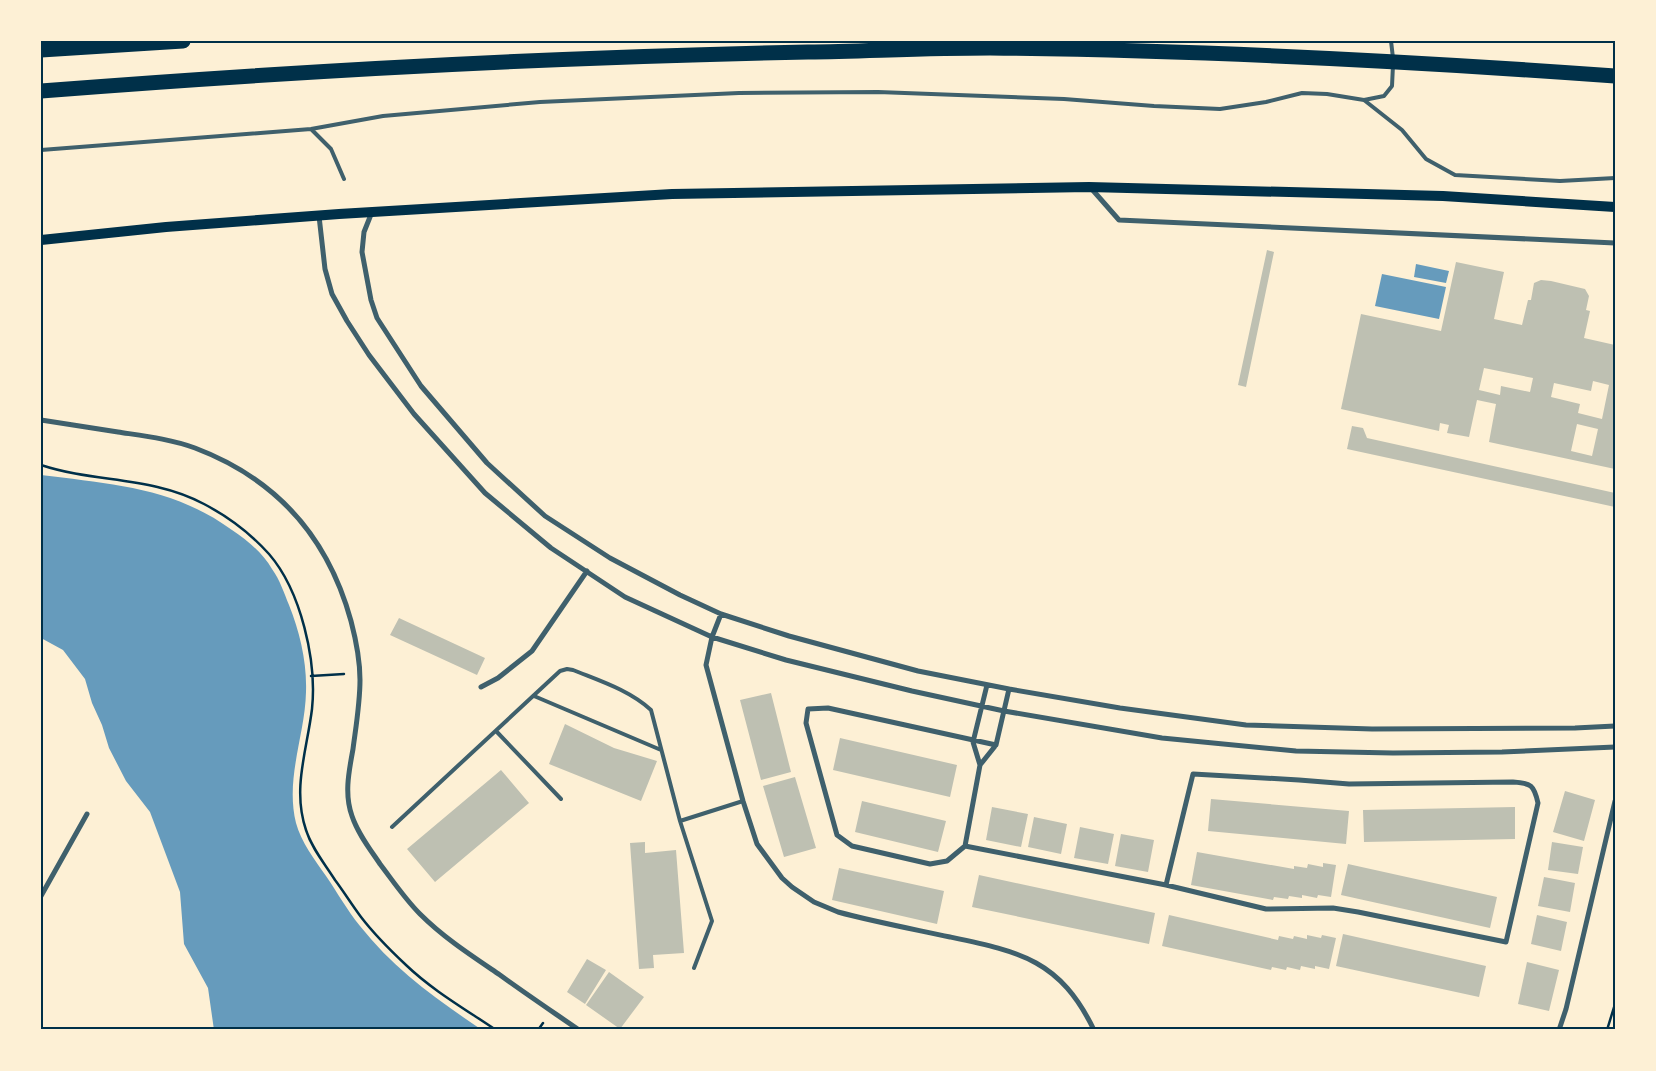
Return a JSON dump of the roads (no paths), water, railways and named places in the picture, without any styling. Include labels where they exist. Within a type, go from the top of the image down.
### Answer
[{"type":"highway","points":[[41,50],[183,41]]},
{"type":"highway","points":[[41,91],[316,71],[492,62],[694,54],[989,48],[1275,55],[1615,76]]},
{"type":"main road","points":[[41,240],[166,227],[372,212],[672,194],[1089,187],[1443,196],[1615,207]]},
{"type":"street","points":[[1089,187],[1119,220],[1615,243]]},
{"type":"street","points":[[372,212],[364,232],[362,252],[371,300],[377,318],[421,386],[487,463],[545,516],[610,558],[680,595],[721,614],[789,636],[918,671],[1120,708],[1246,725],[1372,729],[1615,726]]},
{"type":"street","points":[[318,216],[322,255],[332,294],[347,321],[374,362],[414,414],[485,493],[551,548],[625,596],[712,637],[786,660],[912,691],[1004,711],[1162,738],[1296,751],[1482,752],[1615,748]]},
{"type":"street","points":[[41,420],[150,437],[193,448],[225,462],[256,481],[285,503],[297,516],[317,541],[332,569],[345,601],[354,634],[359,664],[360,692],[347,791],[352,816],[363,839],[398,888],[432,925],[472,957],[580,1030]]},
{"type":"street","points":[[482,687],[498,678],[532,651],[587,571]]},
{"type":"street","points":[[721,614],[712,637],[706,665],[757,844],[782,878],[814,902],[838,912],[998,947],[1028,958],[1039,964],[1063,983],[1081,1006],[1094,1030]]},
{"type":"street","points":[[987,685],[973,742],[980,765],[965,846],[947,861],[930,864],[852,846],[837,835],[806,723],[808,709],[828,708],[973,742],[996,746]]},
{"type":"street","points":[[980,765],[996,746],[1009,689]]},
{"type":"street","points":[[965,846],[1166,885],[1266,909],[1333,908],[1506,942],[1538,803],[1535,790],[1526,783],[1513,782],[1349,784],[1193,774],[1166,885]]},
{"type":"street","points":[[1559,1030],[1566,1009],[1615,801]]},
{"type":"street","points":[[41,896],[87,814]]},
{"type":"lane","points":[[41,150],[311,129],[383,116],[540,102],[739,93],[897,93],[1064,99],[1220,109],[1266,102],[1302,93],[1327,94],[1364,100],[1384,96],[1392,86],[1394,71],[1391,41]]},
{"type":"lane","points":[[1364,100],[1402,130],[1426,158],[1455,175],[1560,181],[1615,178]]},
{"type":"lane","points":[[311,129],[331,149],[344,179]]},
{"type":"lane","points":[[392,827],[560,671],[567,668],[603,682],[635,698],[651,710],[680,821],[712,921],[694,968]]},
{"type":"lane","points":[[534,696],[661,750]]},
{"type":"lane","points":[[496,731],[561,799]]},
{"type":"lane","points":[[680,821],[743,800]]},
{"type":"water","points":[[1416,264],[1449,271],[1446,283],[1414,277]]},
{"type":"water","points":[[1382,274],[1446,287],[1439,319],[1375,306]]},
{"type":"water","points":[[41,475],[117,485],[164,496],[210,516],[238,534],[254,547],[268,563],[282,587],[289,605],[304,659],[306,681],[305,708],[293,790],[293,806],[301,837],[351,914],[373,942],[416,983],[482,1030],[214,1030],[208,988],[184,944],[180,892],[150,812],[126,781],[109,748],[85,679],[63,650],[41,638]]}]
